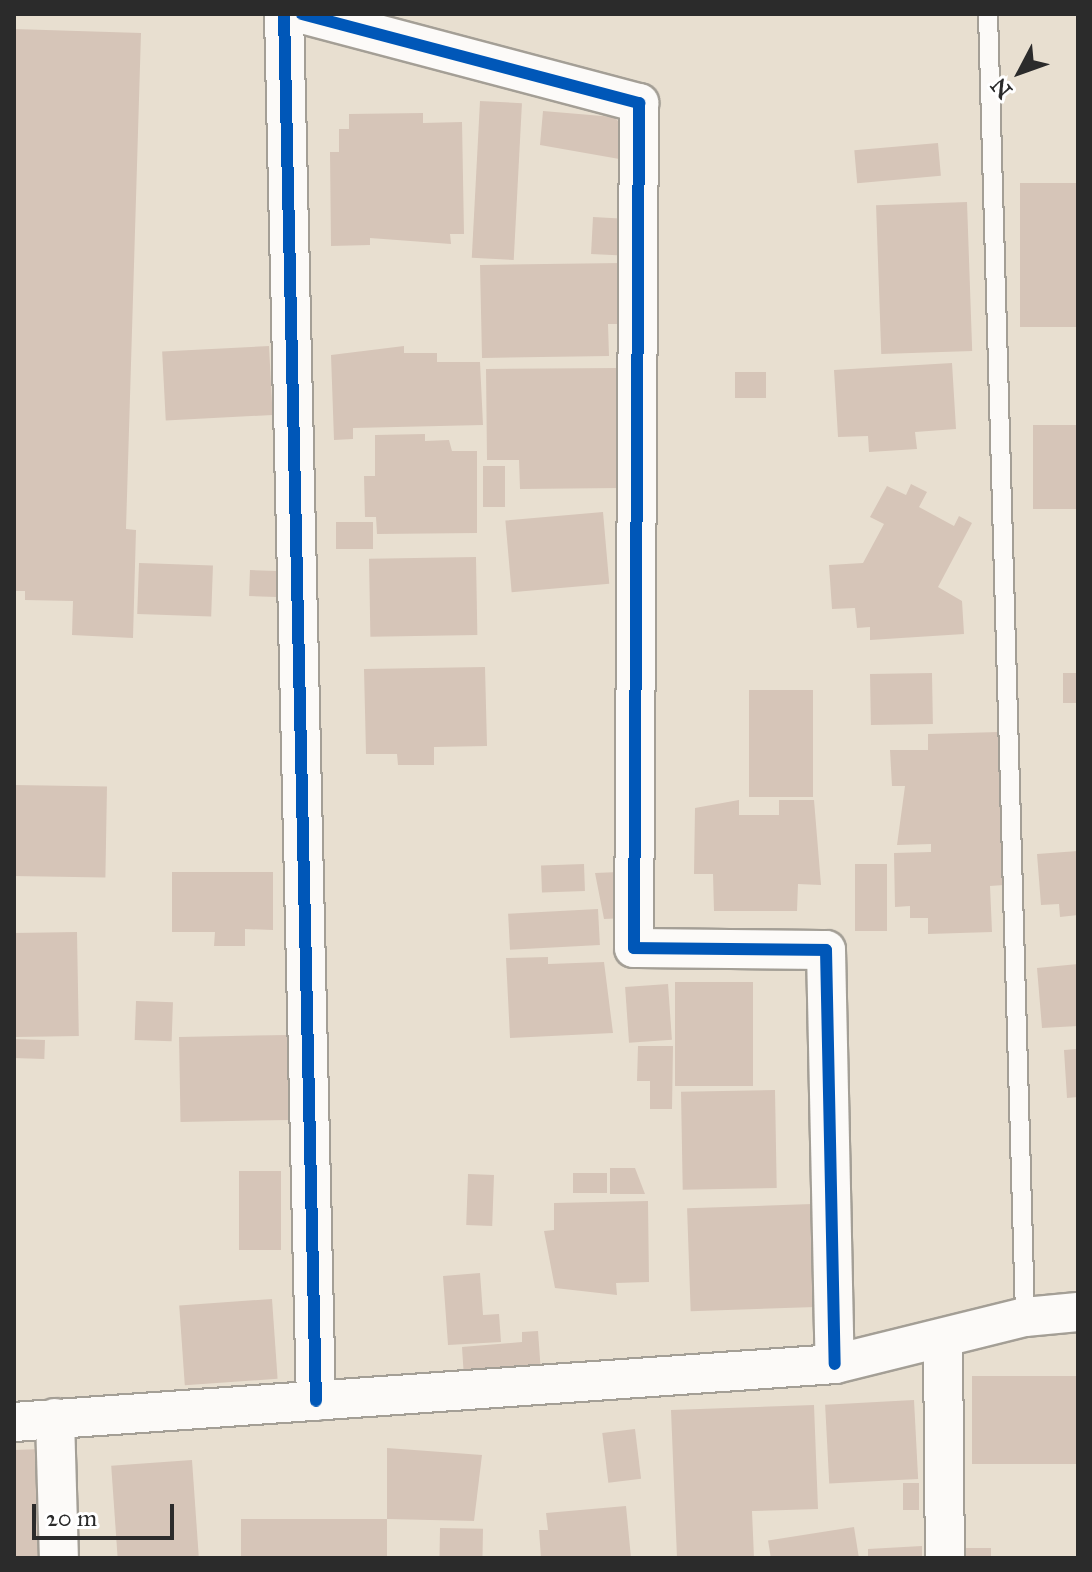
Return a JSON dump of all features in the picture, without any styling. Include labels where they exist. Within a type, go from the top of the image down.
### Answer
[{"type":"street","points":[[284,14],[316,1401]]},
{"type":"street","points":[[302,14],[639,103],[634,948],[826,950],[835,1364]]},
{"type":"street","points":[[14,1422],[835,1364],[943,1342],[1025,1317],[1078,1312]]},
{"type":"street","points":[[943,1342],[945,1558]]},
{"type":"street","points":[[55,1418],[59,1558]]},
{"type":"lane","points":[[988,14],[1025,1317]]},
{"type":"building","points":[[14,29],[141,33],[126,529],[136,530],[133,638],[72,635],[73,601],[25,600],[25,591],[14,591]]},
{"type":"building","points":[[480,101],[522,103],[514,260],[472,258]]},
{"type":"building","points":[[543,111],[614,117],[628,131],[625,160],[540,145]]},
{"type":"building","points":[[423,113],[423,123],[462,122],[464,234],[450,234],[451,244],[370,238],[370,245],[331,246],[330,152],[339,152],[339,129],[349,129],[349,114]]},
{"type":"building","points":[[938,143],[941,176],[857,183],[854,150]]},
{"type":"building","points":[[1020,183],[1078,183],[1078,327],[1020,327]]},
{"type":"building","points":[[967,202],[972,351],[881,354],[876,205]]},
{"type":"building","points":[[593,217],[629,219],[627,256],[591,254]]},
{"type":"building","points":[[621,263],[622,324],[608,324],[609,356],[482,358],[480,265]]},
{"type":"building","points":[[269,346],[273,415],[166,421],[162,352]]},
{"type":"building","points":[[404,346],[404,353],[437,353],[437,362],[480,362],[483,425],[353,428],[353,439],[334,440],[331,355]]},
{"type":"building","points":[[952,363],[956,429],[915,432],[917,449],[869,452],[868,436],[838,437],[834,370]]},
{"type":"building","points":[[619,368],[620,488],[520,489],[519,460],[487,460],[486,369]]},
{"type":"building","points":[[735,372],[766,372],[766,398],[735,398]]},
{"type":"building","points":[[1033,425],[1078,425],[1078,509],[1033,509]]},
{"type":"building","points":[[425,434],[425,441],[449,440],[452,451],[477,451],[477,533],[377,534],[376,517],[365,517],[364,476],[375,476],[375,435]]},
{"type":"building","points":[[483,466],[505,466],[505,507],[483,507]]},
{"type":"building","points":[[911,484],[927,492],[919,507],[954,526],[959,516],[972,523],[938,587],[962,601],[964,634],[870,640],[870,627],[857,628],[855,608],[832,609],[829,565],[863,563],[884,524],[870,517],[887,486],[906,495]]},
{"type":"building","points":[[603,512],[609,584],[512,592],[505,521]]},
{"type":"building","points":[[336,522],[373,522],[373,549],[336,549]]},
{"type":"building","points":[[476,557],[477,635],[370,637],[369,559]]},
{"type":"building","points":[[139,563],[213,566],[211,617],[137,614]]},
{"type":"building","points":[[250,570],[277,571],[276,597],[249,596]]},
{"type":"building","points":[[485,667],[487,746],[434,747],[434,765],[398,765],[397,754],[366,754],[364,669]]},
{"type":"building","points":[[932,673],[933,724],[871,725],[870,674]]},
{"type":"building","points":[[1063,673],[1078,673],[1078,703],[1063,703]]},
{"type":"building","points":[[749,690],[813,690],[813,797],[749,797]]},
{"type":"building","points":[[999,732],[1004,885],[990,886],[992,932],[928,934],[928,918],[910,918],[910,906],[895,907],[894,853],[931,852],[931,844],[897,845],[905,786],[892,786],[890,750],[928,750],[928,734]]},
{"type":"building","points":[[14,785],[107,787],[105,878],[14,876]]},
{"type":"building","points":[[739,800],[739,815],[779,815],[779,800],[814,800],[821,885],[798,884],[797,911],[714,911],[713,874],[694,874],[695,808]]},
{"type":"building","points":[[1078,851],[1078,915],[1060,917],[1059,904],[1041,905],[1037,854]]},
{"type":"building","points":[[584,864],[585,891],[542,892],[541,866]]},
{"type":"building","points":[[855,864],[887,864],[887,931],[855,931]]},
{"type":"building","points":[[172,872],[273,872],[273,930],[245,929],[245,946],[214,946],[215,932],[172,932]]},
{"type":"building","points":[[619,872],[613,897],[625,896],[626,918],[604,919],[595,873]]},
{"type":"building","points":[[598,909],[600,945],[510,950],[508,914]]},
{"type":"building","points":[[77,932],[79,1036],[16,1037],[14,933]]},
{"type":"building","points":[[548,957],[548,964],[604,962],[613,1033],[510,1038],[506,958]]},
{"type":"building","points":[[1078,964],[1078,1026],[1042,1028],[1037,968]]},
{"type":"building","points":[[675,982],[753,982],[753,1086],[675,1086]]},
{"type":"building","points":[[668,984],[672,1040],[629,1043],[625,987]]},
{"type":"building","points":[[136,1001],[173,1002],[172,1041],[135,1040]]},
{"type":"building","points":[[288,1035],[289,1120],[181,1122],[179,1037]]},
{"type":"building","points":[[14,1039],[45,1040],[44,1059],[14,1058]]},
{"type":"building","points":[[638,1046],[673,1046],[672,1109],[650,1109],[650,1081],[637,1081]]},
{"type":"building","points":[[1078,1049],[1078,1097],[1067,1098],[1064,1050]]},
{"type":"building","points":[[775,1090],[777,1188],[683,1190],[681,1092]]},
{"type":"building","points":[[610,1168],[635,1168],[645,1194],[610,1194]]},
{"type":"building","points":[[239,1171],[281,1171],[281,1250],[239,1250]]},
{"type":"building","points":[[573,1173],[607,1173],[607,1193],[573,1193]]},
{"type":"building","points":[[468,1174],[494,1175],[492,1226],[466,1225]]},
{"type":"building","points":[[648,1201],[649,1282],[616,1283],[617,1295],[555,1288],[544,1231],[554,1230],[554,1203]]},
{"type":"building","points":[[812,1204],[816,1307],[691,1311],[687,1208]]},
{"type":"building","points":[[480,1273],[483,1315],[499,1314],[501,1342],[448,1345],[443,1276]]},
{"type":"building","points":[[272,1299],[278,1379],[185,1385],[179,1305]]},
{"type":"building","points":[[538,1331],[541,1373],[464,1378],[462,1347],[522,1342],[522,1332]]},
{"type":"building","points":[[972,1376],[1078,1376],[1078,1464],[972,1464]]},
{"type":"building","points":[[914,1400],[918,1479],[829,1484],[825,1405]]},
{"type":"building","points":[[814,1405],[818,1509],[752,1511],[754,1558],[677,1558],[671,1410]]},
{"type":"building","points":[[635,1429],[641,1479],[608,1483],[602,1433]]},
{"type":"building","points":[[387,1448],[482,1455],[474,1521],[387,1519]]},
{"type":"building","points":[[42,1449],[47,1558],[14,1558],[14,1450]]},
{"type":"building","points":[[192,1460],[199,1556],[118,1558],[111,1466]]},
{"type":"building","points":[[903,1483],[919,1483],[919,1510],[903,1510]]},
{"type":"building","points":[[626,1506],[631,1558],[541,1558],[539,1530],[548,1530],[546,1513]]},
{"type":"building","points":[[241,1519],[387,1519],[387,1558],[241,1558]]},
{"type":"building","points":[[854,1527],[859,1558],[771,1558],[768,1541]]},
{"type":"building","points":[[440,1528],[483,1529],[482,1558],[439,1558]]},
{"type":"building","points":[[922,1546],[922,1558],[868,1558],[868,1549]]},
{"type":"building","points":[[960,1548],[991,1548],[991,1558],[960,1558]]},
{"type":"cycle path","points":[[284,14],[316,1401]]},
{"type":"cycle path","points":[[302,14],[639,103],[634,948],[826,950],[835,1364]]}]
